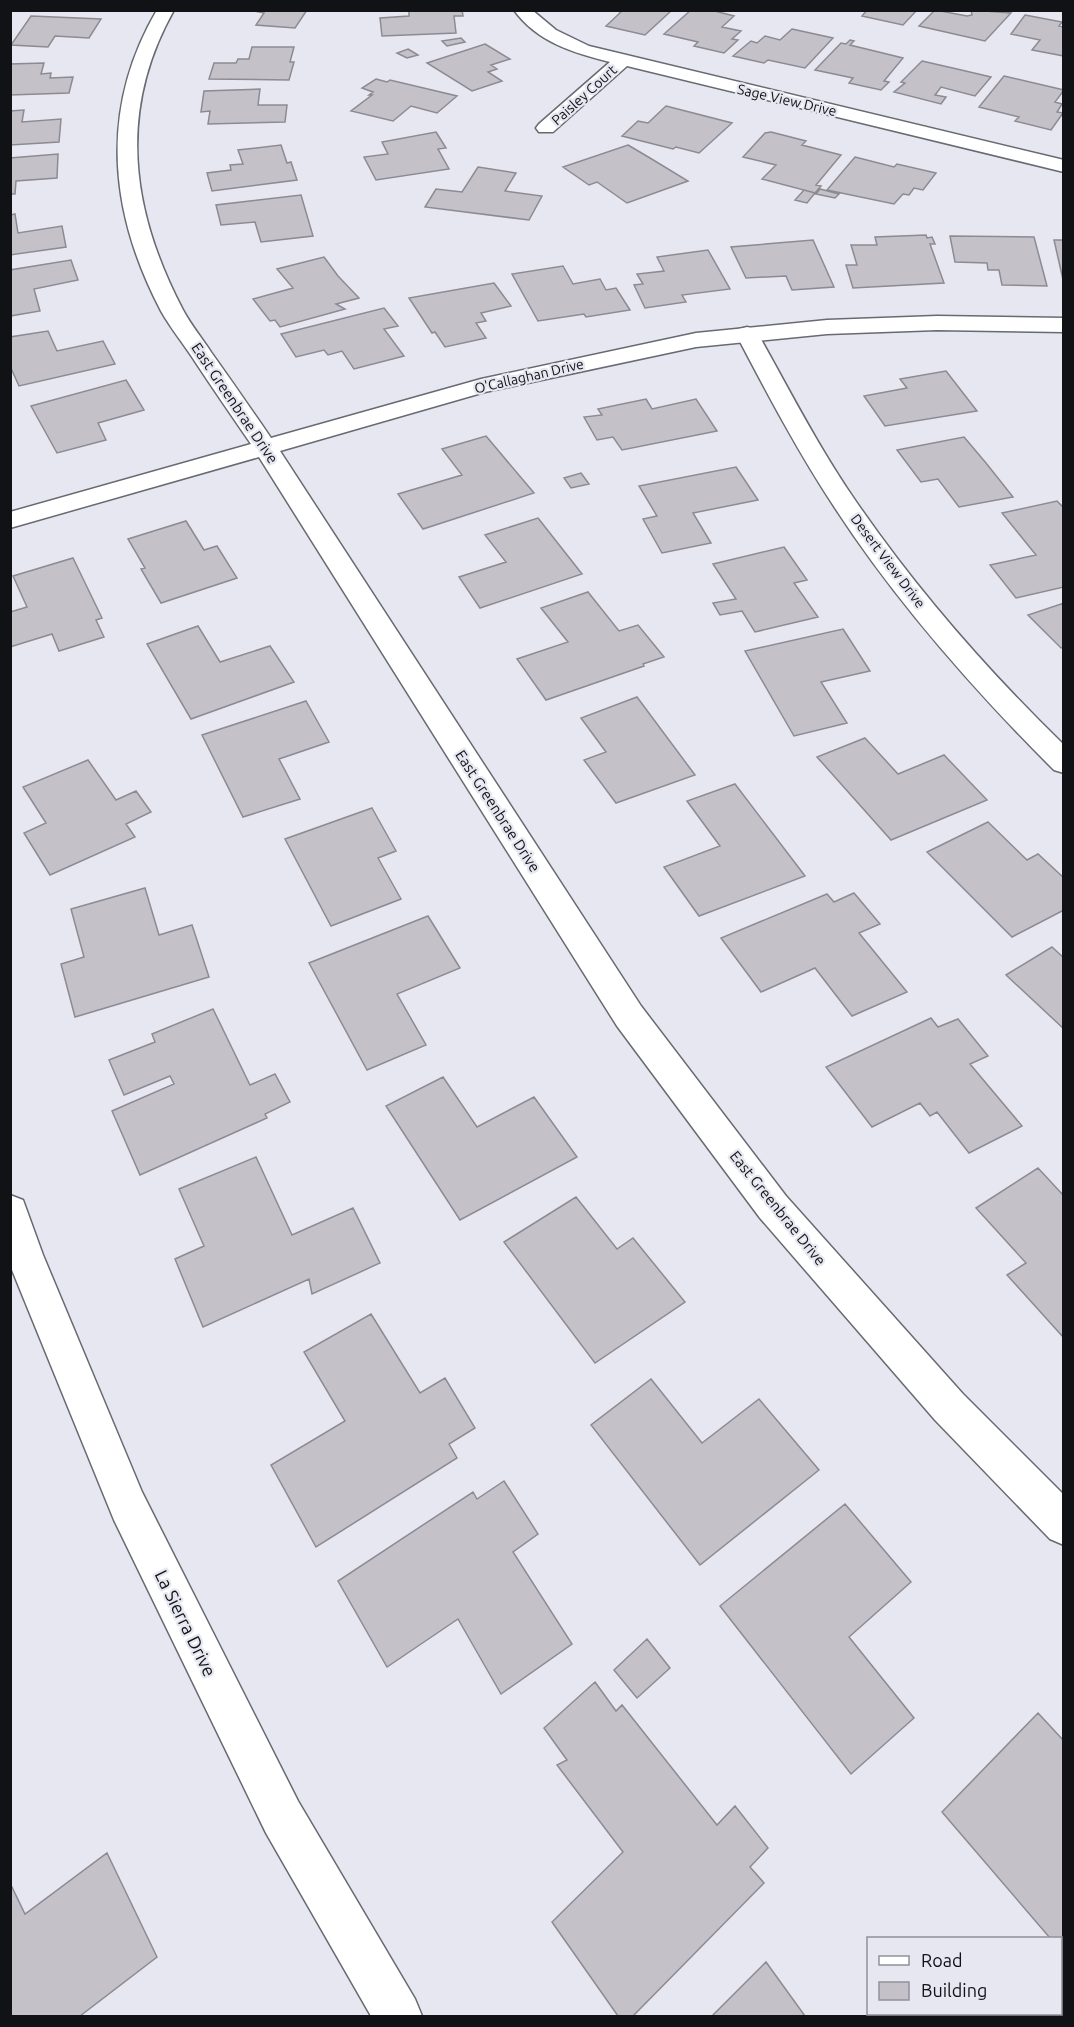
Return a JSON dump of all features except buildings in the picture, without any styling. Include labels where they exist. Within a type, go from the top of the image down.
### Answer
[{"type":"street","name":"East Greenbrae Drive","points":[[166,10],[155,29],[139,68],[129,108],[126,153],[132,206],[150,262],[173,312],[266,448],[628,1016],[773,1207],[949,1407],[1064,1525]]},
{"type":"street","name":"Sage View Drive","points":[[522,10],[535,25],[557,39],[583,50],[1064,166]]},
{"type":"street","name":"Paisley Court","points":[[546,128],[622,61]]},
{"type":"street","name":"O'Callaghan Drive","points":[[10,520],[481,386],[686,343],[747,334],[827,327],[937,323],[1064,325]]},
{"type":"street","name":"Desert View Drive","points":[[747,334],[791,415],[853,515],[919,604],[1007,706],[1064,763]]},
{"type":"street","name":"La Sierra Drive","points":[[10,1211],[25,1255],[128,1506],[282,1817],[398,2016]]}]
